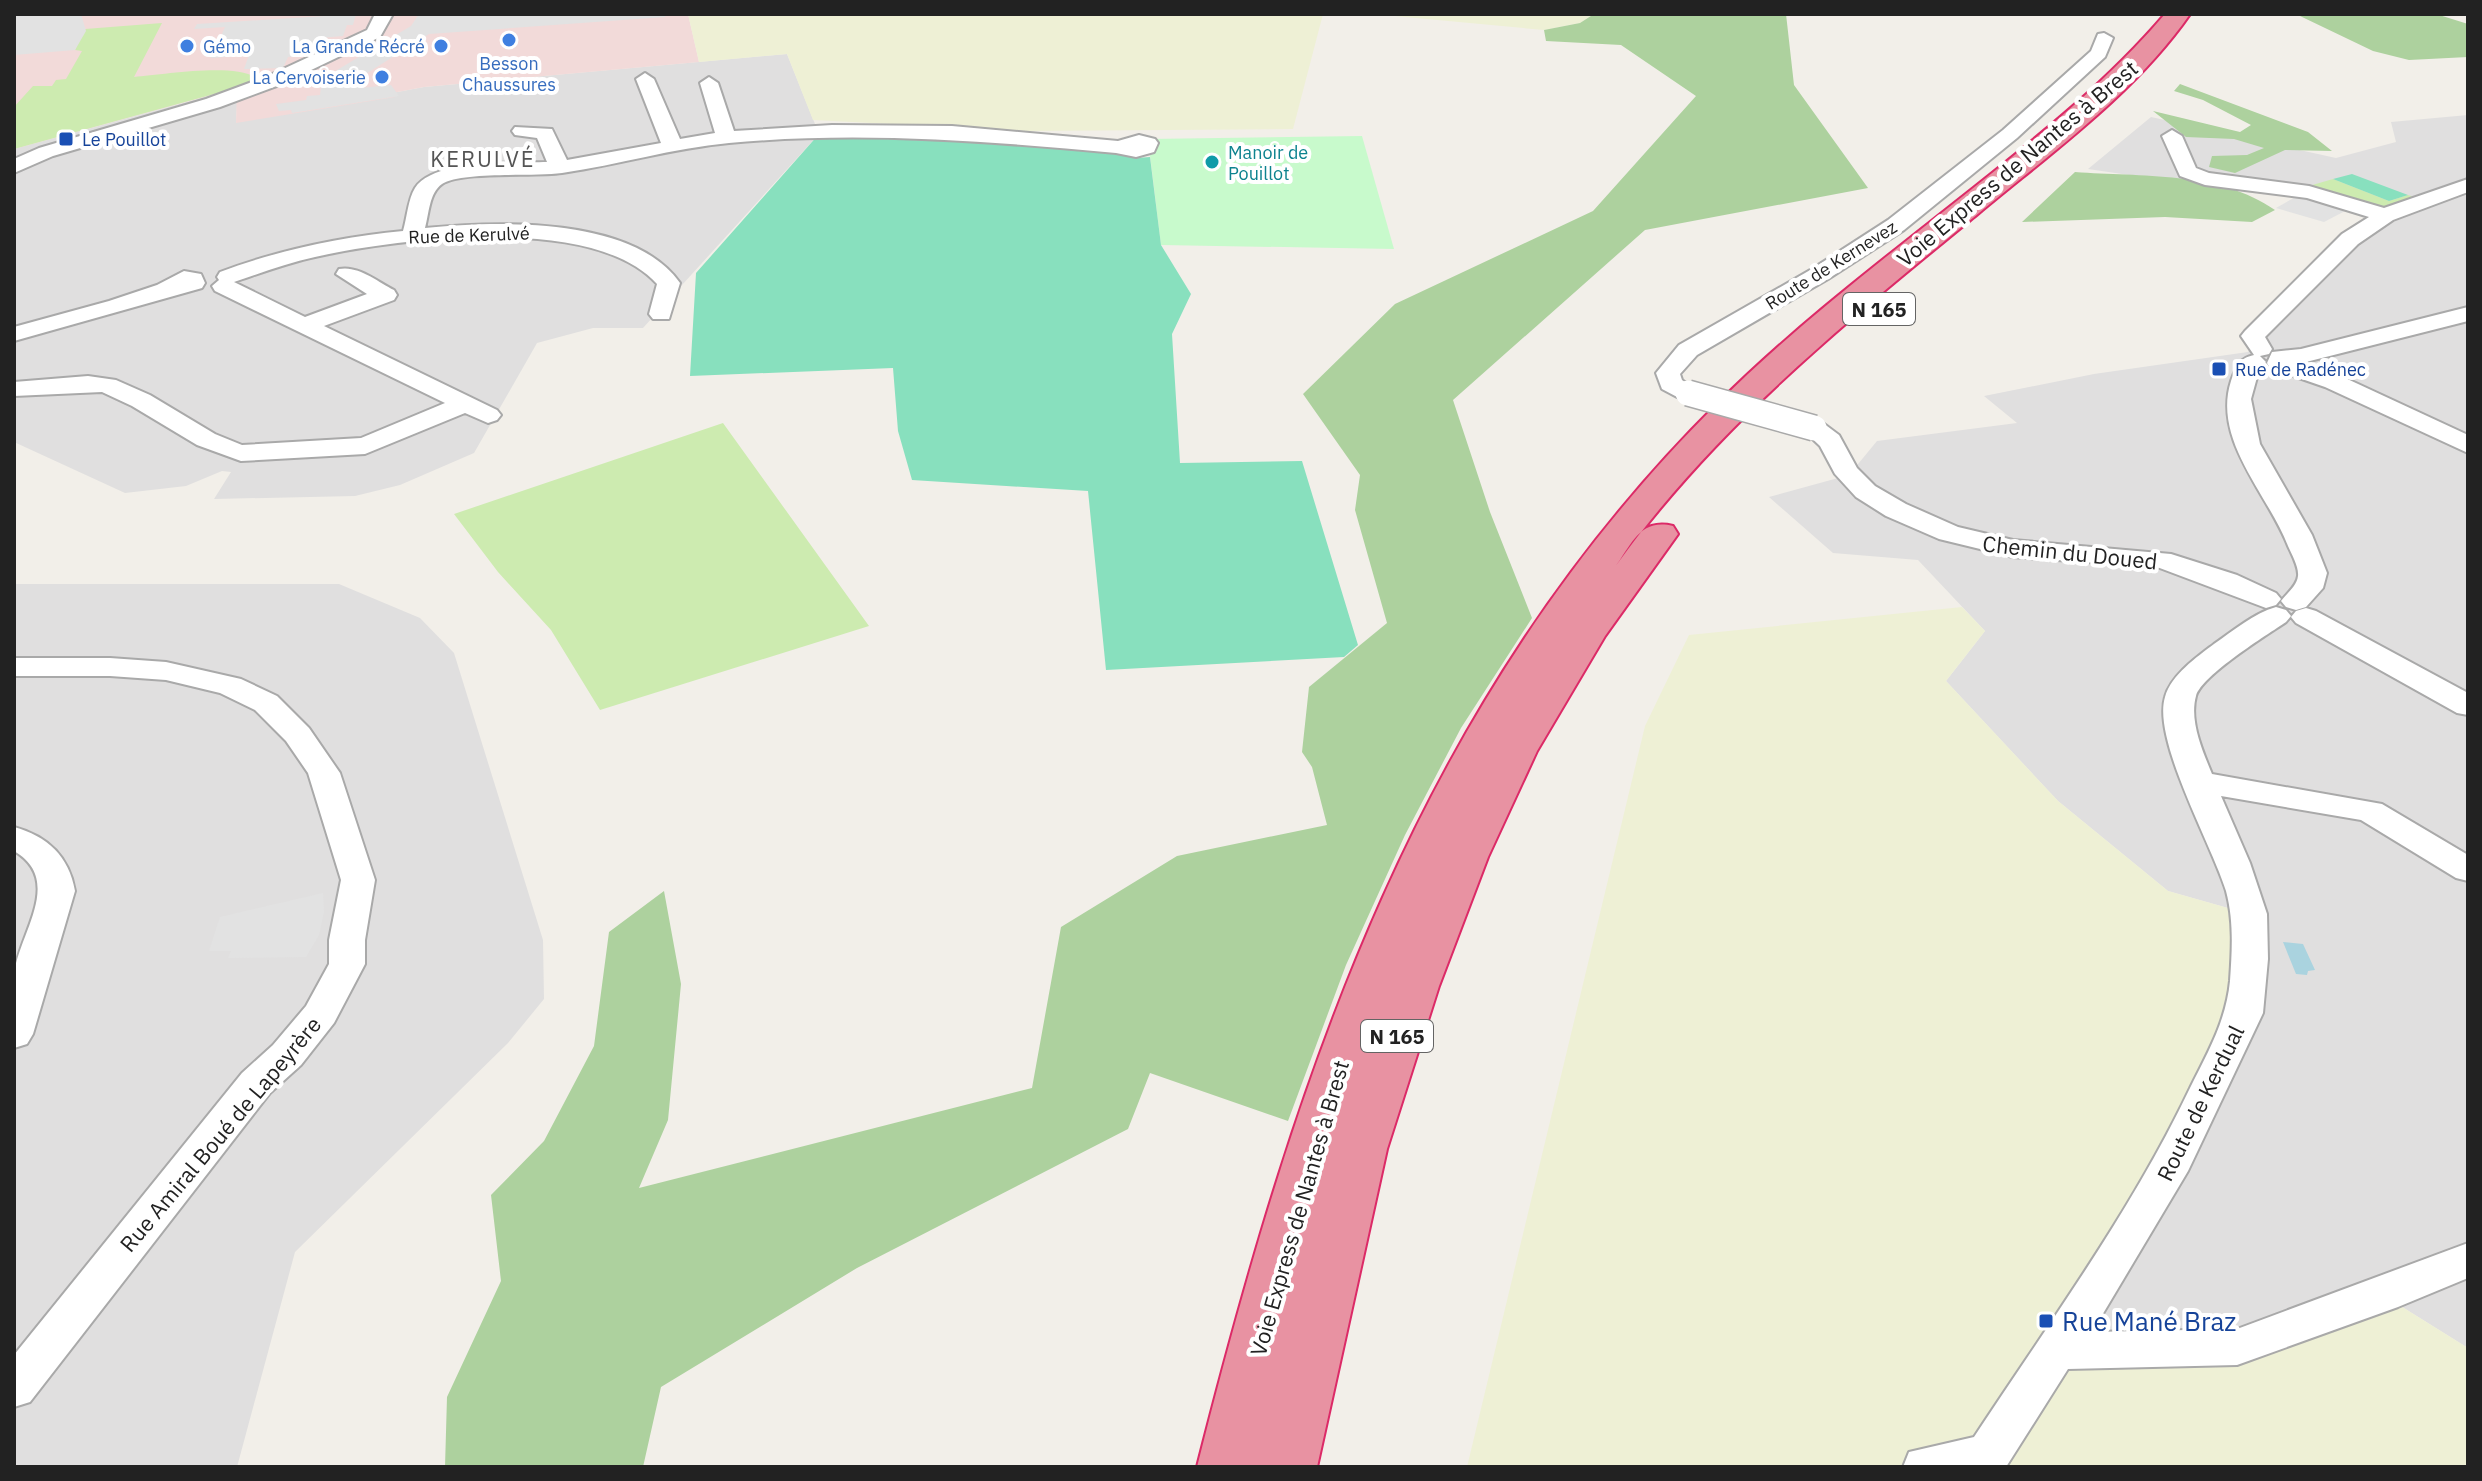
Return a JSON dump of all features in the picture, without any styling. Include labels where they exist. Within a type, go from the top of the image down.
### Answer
[{"type":"highway","name":"Voie Express de Nantes à Brest","points":[[1229,1467],[1311,1148],[1372,975],[1430,841],[1480,744],[1554,625],[1642,506],[1727,414],[1863,293],[2076,119],[2137,62],[2178,14]]},
{"type":"highway","name":"Voie Express de Nantes à Brest","points":[[1285,1467],[1359,1149],[1414,986],[1464,857],[1515,751],[1586,634],[1674,514],[1759,422],[1840,343],[2131,95],[2160,67],[2202,14]]},
{"type":"street","points":[[14,167],[46,152],[213,103],[275,80],[374,33],[384,14]]},
{"type":"street","name":"Route de Kernevez","points":[[1814,428],[1688,393],[1671,384],[1668,373],[1688,350],[1820,274],[1896,225],[2010,134],[2099,53],[2104,38]]},
{"type":"street","points":[[645,79],[673,147]]},
{"type":"street","points":[[709,83],[726,137]]},
{"type":"street","points":[[522,131],[545,133],[560,167]]},
{"type":"street","points":[[413,235],[424,190],[437,178],[458,173],[560,167],[726,137],[822,131],[952,132],[1119,147]]},
{"type":"street","points":[[2172,136],[2187,172],[2205,179],[2309,192],[2385,215]]},
{"type":"street","points":[[14,154],[46,152]]},
{"type":"street","name":"Route de Kerdual","points":[[1988,1461],[2054,1351],[2163,1182],[2204,1102],[2246,1008],[2249,914],[2232,856],[2184,743],[2179,716],[2181,695],[2190,680],[2309,588],[2313,573],[2298,535],[2247,444],[2238,399],[2248,367],[2268,358],[2253,336],[2350,239],[2385,215],[2468,185]]},
{"type":"street","name":"Rue de Kerulvé","points":[[14,334],[117,306],[176,281],[220,282],[307,253],[413,235],[549,232],[612,245],[647,260],[669,283],[661,314]]},
{"type":"street","points":[[306,325],[386,295],[347,274]]},
{"type":"street","points":[[220,282],[488,415]]},
{"type":"street","points":[[2268,358],[2301,356],[2468,314]]},
{"type":"street","points":[[2268,358],[2334,382],[2468,445]]},
{"type":"street","points":[[14,389],[105,384],[152,405],[222,449],[241,453],[365,446],[465,404]]},
{"type":"street","name":"Chemin du Doued","points":[[1814,428],[1830,438],[1849,475],[1861,486],[1886,503],[1941,530],[1978,543],[2022,551],[2157,559],[2232,584],[2286,608],[2468,706]]},
{"type":"street","name":"Rue Amiral Boué de Lapeyrère","points":[[14,667],[110,667],[166,671],[230,686],[266,703],[298,735],[324,773],[358,880],[347,940],[347,964],[321,1014],[287,1055],[256,1083],[14,1388]]},
{"type":"street","points":[[2202,783],[2370,811],[2468,870]]},
{"type":"street","points":[[14,838],[45,856],[56,874],[57,891],[14,1034]]},
{"type":"street","points":[[2054,1351],[2237,1347],[2383,1295],[2468,1260]]},
{"type":"street","points":[[1926,1467],[1988,1461]]},
{"type":"shaded area","points":[[14,14],[688,14],[699,62],[424,87],[392,93],[395,97],[236,123],[237,88],[14,149]]},
{"type":"shaded area","points":[[14,14],[81,14],[86,31],[75,50],[14,55]]},
{"type":"shaded area","points":[[356,14],[353,25],[347,25],[343,36],[320,38],[316,51],[288,57],[283,68],[244,69],[249,55],[211,58],[225,27],[194,29],[197,24]]},
{"type":"shaded area","points":[[419,14],[666,14],[665,17],[429,34],[361,77],[360,88],[391,85],[399,96],[292,113],[291,110],[279,111],[276,104],[320,95],[322,79],[411,26]]},
{"type":"shaded area","points":[[787,54],[819,134],[643,328],[593,328],[537,343],[474,453],[400,485],[355,496],[214,499],[231,472],[222,471],[186,486],[125,493],[14,442],[14,149],[238,88],[236,122],[424,87]]},
{"type":"shaded area","points":[[2468,115],[2468,1348],[2383,1295],[2237,1347],[2054,1351],[2249,914],[2168,891],[2058,801],[1946,681],[1985,631],[1918,560],[1833,553],[1769,497],[1849,475],[1877,441],[2017,423],[1984,396],[2094,374],[2248,352],[2262,330],[2384,216],[2309,192],[2204,186],[2088,169],[2151,117],[2336,158],[2396,142],[2391,122]]},
{"type":"shaded area","points":[[2299,195],[2349,209],[2324,222],[2276,208]]},
{"type":"shaded area","points":[[14,584],[339,584],[420,618],[454,653],[543,940],[544,999],[508,1043],[295,1252],[237,1467],[14,1467]]},
{"type":"shaded area","points":[[323,893],[324,912],[319,935],[306,957],[228,958],[231,951],[209,951],[220,917]]},
{"type":"green space","points":[[688,14],[1323,14],[1293,129],[1027,131],[813,120],[787,54],[699,62]]},
{"type":"green space","points":[[1373,14],[1594,14],[1580,23],[1544,30]]},
{"type":"green space","points":[[1594,14],[1786,14],[1794,85],[1868,188],[1645,230],[1453,400],[1490,512],[1532,618],[1461,728],[1405,835],[1346,965],[1288,1121],[1150,1073],[1128,1129],[857,1268],[661,1387],[643,1467],[445,1467],[447,1397],[501,1281],[491,1195],[544,1141],[594,1046],[609,932],[664,891],[681,984],[668,1120],[639,1188],[1032,1088],[1061,927],[1177,856],[1327,825],[1312,767],[1302,752],[1309,687],[1387,623],[1355,510],[1360,475],[1303,394],[1395,304],[1593,211],[1696,96],[1621,45],[1546,41],[1544,30],[1580,23]]},
{"type":"green space","points":[[2436,14],[2468,24],[2468,57],[2409,60],[2373,51],[2300,16]]},
{"type":"green space","points":[[162,23],[134,77],[220,70],[251,75],[261,81],[14,149],[14,107],[33,86],[52,86],[56,80],[66,79],[82,51],[75,50],[85,29]]},
{"type":"green space","points":[[2180,84],[2308,132],[2332,151],[2285,150],[2235,173],[2209,167],[2212,156],[2247,155],[2264,148],[2234,139],[2186,137],[2153,111],[2240,132],[2251,125],[2203,100],[2174,91]]},
{"type":"green space","points":[[819,134],[1086,146],[1136,158],[1150,157],[1161,245],[1191,294],[1172,334],[1180,463],[1302,461],[1358,645],[1344,657],[1106,670],[1088,491],[912,480],[898,431],[893,368],[690,376],[696,273]]},
{"type":"green space","points":[[1362,136],[1394,249],[1161,245],[1148,139]]},
{"type":"green space","points":[[2075,172],[2205,182],[2253,197],[2275,210],[2252,222],[2165,217],[2022,222]]},
{"type":"green space","points":[[2352,174],[2408,195],[2389,201],[2333,179]]},
{"type":"green space","points":[[2333,179],[2389,201],[2408,195],[2414,197],[2379,211],[2302,188]]},
{"type":"green space","points":[[723,423],[869,626],[600,710],[551,630],[498,572],[454,514]]},
{"type":"green space","points":[[1962,607],[1985,631],[1946,681],[2058,801],[2168,891],[2249,914],[2246,1008],[2063,1336],[2237,1347],[2383,1295],[2468,1348],[2468,1467],[1467,1467],[1645,726],[1689,635]]},
{"type":"water","points":[[2283,942],[2303,944],[2315,970],[2308,971],[2307,975],[2296,974]]},
{"type":"place","name":"Besson Chaussures","points":[[509,40]]},
{"type":"place","name":"Gémo","points":[[187,46]]},
{"type":"place","name":"La Grande Récré","points":[[441,46]]},
{"type":"place","name":"La Cervoiserie","points":[[382,77]]},
{"type":"place","name":"Le Pouillot","points":[[66,139]]},
{"type":"place","name":"Manoir de Pouillot","points":[[1212,162]]},
{"type":"place","name":"Rue de Radénec","points":[[2219,369]]},
{"type":"place","name":"Rue Mané Braz","points":[[2046,1321]]},
{"type":"district","name":"KERULVÉ","points":[[483,158]]}]
